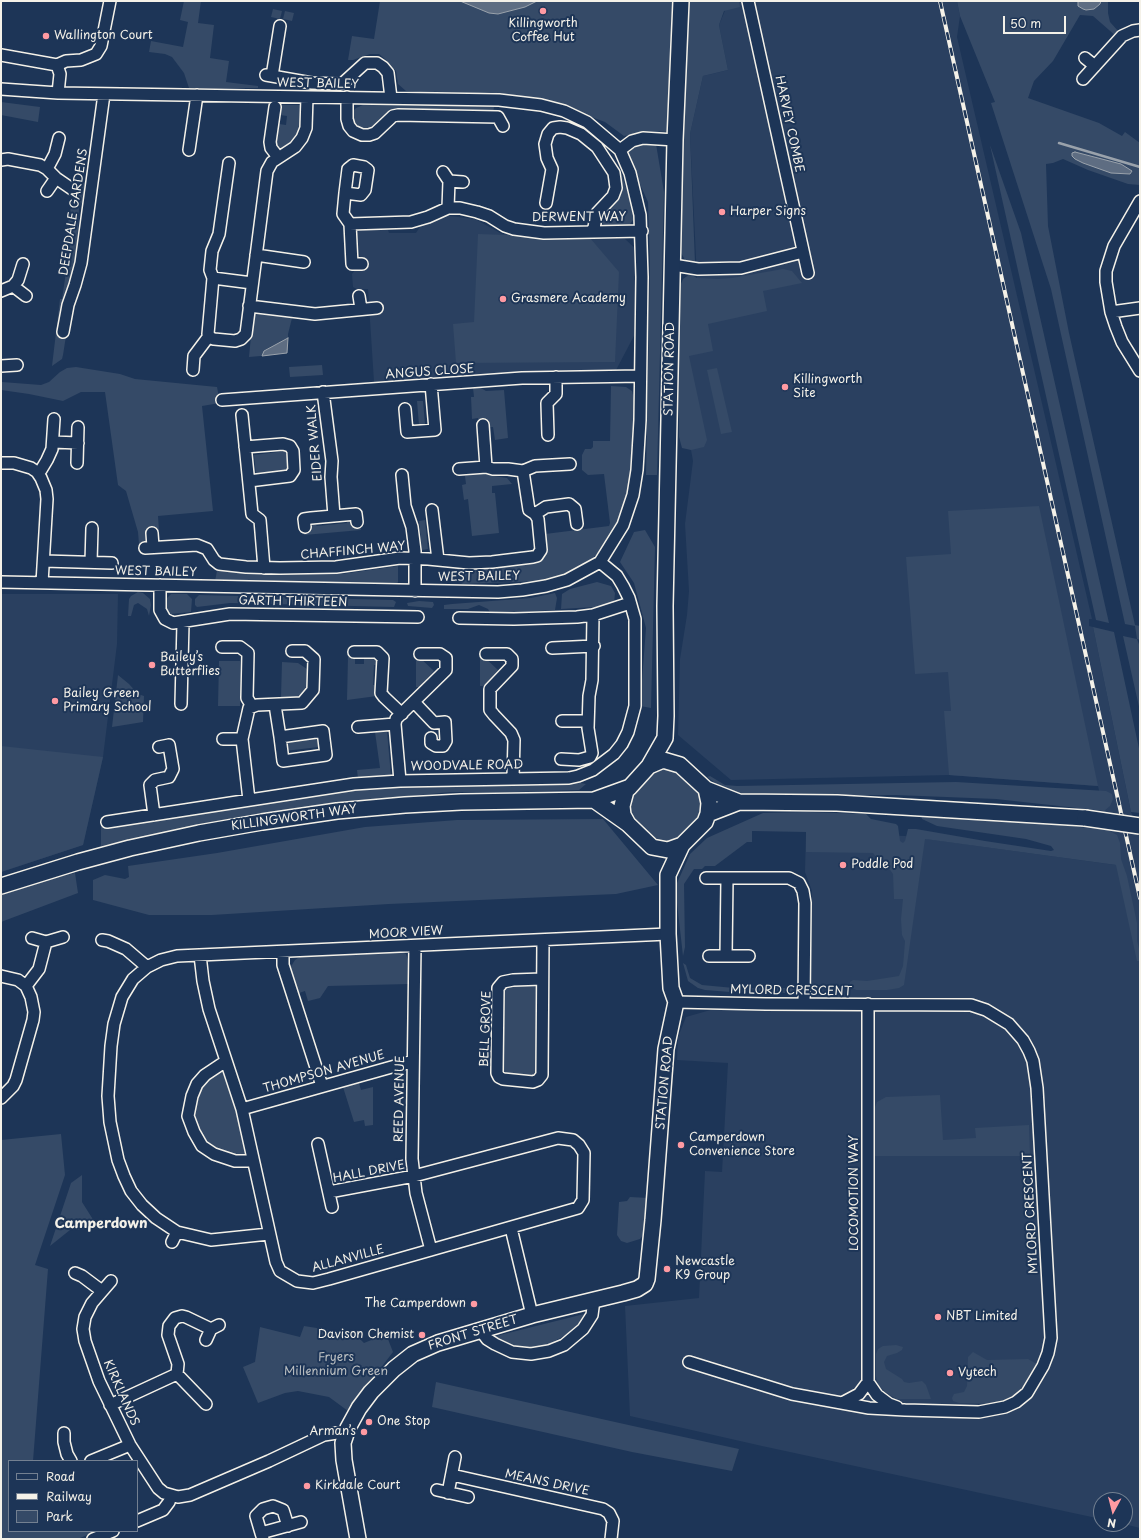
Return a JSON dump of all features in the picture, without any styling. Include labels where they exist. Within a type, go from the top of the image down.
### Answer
[{"type":"main road","name":"STATION ROAD","points":[[680,765],[665,738],[665,606],[675,140],[681,1]]},
{"type":"main road","name":"STATION ROAD","points":[[649,766],[665,738]]},
{"type":"main road","points":[[628,824],[623,815],[622,806],[626,791],[649,766],[663,760],[680,765],[706,789],[739,802]]},
{"type":"main road","name":"KILLINGWORTH WAY","points":[[1,886],[78,862],[130,848],[199,833],[292,817],[337,811],[461,802],[594,800],[630,787]]},
{"type":"main road","points":[[594,800],[628,824],[652,847],[668,850],[682,845],[705,822],[708,814],[709,797],[706,789]]},
{"type":"main road","points":[[708,814],[739,802],[837,802],[1085,818],[1140,826]]},
{"type":"main road","name":"STATION ROAD","points":[[638,1289],[645,1284],[648,1275],[666,1049],[676,1002],[671,988],[668,934],[668,875],[682,845]]},
{"type":"main road","name":"STATION ROAD","points":[[652,847],[668,875]]},
{"type":"main road","name":"FRONT STREET","points":[[345,1434],[351,1421],[371,1392],[386,1376],[407,1358],[421,1350],[438,1343],[532,1315],[638,1289]]},
{"type":"main road","points":[[345,1434],[342,1447],[358,1539]]},
{"type":"street","points":[[1,55],[57,65],[81,60],[96,54],[101,46],[110,1]]},
{"type":"street","name":"HARVEY COMBE","points":[[748,1],[808,273]]},
{"type":"street","points":[[280,26],[269,76],[312,83],[338,84],[342,83],[365,63],[377,63],[388,73],[391,98]]},
{"type":"street","points":[[1083,79],[1122,36],[1133,30],[1140,30]]},
{"type":"street","points":[[1085,58],[1095,66]]},
{"type":"street","points":[[57,65],[60,74],[58,93]]},
{"type":"street","name":"WEST BAILEY","points":[[1,89],[58,93],[499,100],[541,105],[574,115],[599,130],[620,150],[630,173],[636,196],[642,231],[637,470],[633,495],[623,525],[600,562],[567,580],[546,586],[498,592],[1,582]]},
{"type":"street","name":"DEEPDALE GARDENS","points":[[63,332],[68,305],[76,285],[81,263],[104,94]]},
{"type":"street","points":[[186,144],[196,95]]},
{"type":"street","points":[[209,336],[235,341],[241,339],[246,334],[267,172],[269,166],[278,157],[295,147],[302,138],[306,128],[307,97]]},
{"type":"street","points":[[347,97],[347,122],[352,131],[362,135],[375,133],[393,116],[398,115],[498,117],[503,126]]},
{"type":"street","points":[[278,115],[270,142],[271,148],[278,157]]},
{"type":"street","points":[[550,198],[552,169],[547,158],[545,144],[548,134],[553,128],[567,128],[581,134],[597,148],[614,173],[616,188],[613,196],[597,213],[593,232]]},
{"type":"street","points":[[47,169],[55,154],[59,138]]},
{"type":"street","points":[[620,150],[632,141],[643,138],[675,140]]},
{"type":"street","points":[[1,160],[8,159],[40,165],[72,189]]},
{"type":"street","points":[[193,370],[194,356],[209,336],[208,330],[213,278],[210,270],[211,257],[219,234],[232,177],[229,163]]},
{"type":"street","points":[[448,208],[446,177],[463,182]]},
{"type":"street","points":[[47,191],[56,178]]},
{"type":"street","points":[[345,193],[343,214],[350,224],[352,264],[362,264]]},
{"type":"street","points":[[1140,201],[1120,233],[1106,271],[1110,312],[1122,342],[1140,371]]},
{"type":"street","name":"DERWENT WAY","points":[[350,224],[411,222],[428,217],[448,208],[460,208],[489,216],[505,226],[514,229],[544,232],[642,231]]},
{"type":"street","points":[[673,265],[698,269],[741,268],[804,252]]},
{"type":"street","points":[[256,255],[299,264]]},
{"type":"street","points":[[1,291],[13,286],[18,280],[23,264]]},
{"type":"street","points":[[213,278],[252,283]]},
{"type":"street","points":[[13,286],[26,296]]},
{"type":"street","points":[[360,296],[361,309]]},
{"type":"street","points":[[249,306],[315,314],[377,308]]},
{"type":"street","points":[[1110,312],[1140,308]]},
{"type":"street","points":[[2,369],[17,365]]},
{"type":"street","name":"ANGUS CLOSE","points":[[222,400],[431,384],[556,377],[640,376]]},
{"type":"street","points":[[548,435],[547,403],[556,394],[556,377]]},
{"type":"street","points":[[409,416],[407,432],[435,430],[431,384]]},
{"type":"street","name":"EIDER WALK","points":[[323,392],[332,461],[331,477],[334,516]]},
{"type":"street","points":[[242,415],[252,514],[260,520],[264,568]]},
{"type":"street","points":[[37,472],[41,470],[52,449],[54,419]]},
{"type":"street","points":[[77,464],[78,427]]},
{"type":"street","points":[[486,431],[486,467]]},
{"type":"street","points":[[53,442],[78,443]]},
{"type":"street","points":[[245,447],[283,444],[290,446],[293,451],[294,470],[290,476],[249,481]]},
{"type":"street","points":[[1,464],[14,463],[24,465],[37,472],[46,490],[47,499],[42,583]]},
{"type":"street","points":[[459,469],[486,467],[493,469],[523,471],[535,466],[570,464]]},
{"type":"street","points":[[523,471],[529,510],[535,514],[546,507],[569,504],[575,509],[577,524]]},
{"type":"street","points":[[402,475],[405,506],[412,527],[415,558],[415,591]]},
{"type":"street","points":[[432,510],[438,560]]},
{"type":"street","points":[[305,527],[304,519],[334,516],[356,514],[357,522]]},
{"type":"street","name":"CHAFFINCH WAY","points":[[152,533],[149,548],[197,545],[207,549],[214,560],[219,564],[226,566],[314,569],[400,558],[469,563],[492,562],[533,557],[539,553],[541,545],[538,519],[535,514]]},
{"type":"street","points":[[91,562],[92,528]]},
{"type":"street","points":[[44,561],[112,563]]},
{"type":"street","name":"WOODVALE ROAD","points":[[108,822],[354,784],[400,781],[570,778],[578,776],[600,765],[614,754],[622,744],[628,732],[635,706],[636,635],[635,620],[623,586],[617,576],[600,562]]},
{"type":"street","name":"GARTH THIRTEEN","points":[[160,585],[162,615],[165,619],[173,623],[183,623],[205,617],[230,614],[404,612],[418,617]]},
{"type":"street","points":[[459,618],[479,613],[577,617],[630,603]]},
{"type":"street","points":[[561,759],[579,760],[590,757],[592,754],[588,721],[594,646],[593,614]]},
{"type":"street","points":[[181,704],[183,623]]},
{"type":"street","points":[[556,650],[594,646]]},
{"type":"street","points":[[227,650],[240,647],[248,653],[247,698],[252,706]]},
{"type":"street","points":[[249,800],[242,739],[247,714],[249,708],[252,706],[302,704],[313,690],[314,659],[305,651],[296,654]]},
{"type":"street","points":[[358,655],[377,652],[382,658],[381,693],[402,714]]},
{"type":"street","points":[[400,781],[395,724],[396,719],[446,670],[446,658],[440,654],[425,656]]},
{"type":"street","points":[[490,656],[506,654],[512,659],[512,666],[490,689],[490,710],[511,733],[514,740],[513,778]]},
{"type":"street","points":[[414,702],[434,722],[445,722],[446,741],[443,746],[436,746],[431,743],[431,738]]},
{"type":"street","points":[[276,705],[280,737]]},
{"type":"street","points":[[562,721],[588,721]]},
{"type":"street","points":[[358,727],[395,724]]},
{"type":"street","points":[[223,739],[242,739]]},
{"type":"street","points":[[154,815],[150,785],[155,780],[169,777],[173,769],[170,745],[159,747]]},
{"type":"street","points":[[706,878],[789,878],[799,883],[803,891],[805,903],[804,1004]]},
{"type":"street","points":[[726,956],[727,878]]},
{"type":"street","name":"MOOR VIEW","points":[[269,1234],[211,1240],[177,1232],[156,1218],[142,1205],[131,1191],[118,1160],[110,1122],[108,1096],[109,1069],[116,1017],[122,997],[127,987],[147,967],[161,960],[176,956],[668,934]]},
{"type":"street","points":[[32,938],[46,942],[63,937]]},
{"type":"street","points":[[100,938],[126,949],[147,967]]},
{"type":"street","points":[[542,979],[543,940]]},
{"type":"street","points":[[26,986],[39,969],[46,942]]},
{"type":"street","name":"REED AVENUE","points":[[415,946],[412,1159],[416,1193],[431,1250]]},
{"type":"street","points":[[283,952],[283,965],[322,1086]]},
{"type":"street","name":"ALLANVILLE","points":[[200,955],[203,982],[209,1009],[242,1109],[276,1262],[280,1271],[297,1281],[313,1283],[329,1279],[575,1210],[581,1205],[583,1200],[584,1153],[577,1143],[568,1138],[558,1138],[414,1176]]},
{"type":"street","points":[[708,956],[749,956]]},
{"type":"street","points":[[1,976],[18,980],[26,986],[29,990],[33,1004],[33,1020],[16,1080],[13,1086],[1,1098]]},
{"type":"street","name":"BELL GROVE","points":[[542,979],[542,1075],[538,1080],[533,1082],[503,1079],[499,1077],[497,1073],[498,988],[503,982],[542,979]]},
{"type":"street","name":"MYLORD CRESCENT","points":[[676,1002],[971,1005],[996,1015],[1009,1024],[1023,1040],[1029,1051],[1033,1061],[1037,1088],[1051,1338],[1043,1366],[1027,1394],[1016,1402],[1005,1407],[979,1412],[869,1408],[792,1394],[689,1362]]},
{"type":"street","name":"LOCOMOTION WAY","points":[[868,1004],[868,1382]]},
{"type":"street","points":[[226,1061],[205,1075],[197,1084],[192,1096],[188,1116],[194,1132],[202,1146],[214,1154],[235,1161],[253,1161]]},
{"type":"street","name":"THOMPSON AVENUE","points":[[242,1109],[413,1061]]},
{"type":"street","name":"HALL DRIVE","points":[[318,1144],[332,1207]]},
{"type":"street","name":"HALL DRIVE","points":[[329,1192],[414,1176]]},
{"type":"street","points":[[510,1228],[532,1315]]},
{"type":"street","points":[[172,1242],[177,1232]]},
{"type":"street","points":[[75,1273],[82,1276],[102,1291]]},
{"type":"street","name":"KIRKLANDS","points":[[111,1281],[88,1311],[83,1329],[88,1348],[99,1381],[130,1445],[158,1488],[171,1496]]},
{"type":"street","points":[[480,1331],[487,1339],[512,1352],[531,1354],[549,1351],[564,1345],[583,1329],[592,1315],[594,1300]]},
{"type":"street","points":[[206,1340],[215,1327],[173,1314],[169,1326],[168,1336],[178,1364],[177,1374],[206,1404]]},
{"type":"street","points":[[110,1405],[177,1374]]},
{"type":"street","points":[[842,1403],[859,1394],[868,1382],[877,1395],[889,1404],[905,1410]]},
{"type":"street","points":[[64,1433],[64,1442],[67,1454],[70,1460]]},
{"type":"street","points":[[138,1521],[163,1510],[169,1502],[171,1496],[178,1497],[190,1495],[269,1461],[324,1435],[337,1433],[345,1434]]},
{"type":"street","points":[[94,1460],[130,1445]]},
{"type":"street","points":[[455,1457],[452,1475],[442,1491],[468,1497]]},
{"type":"street","name":"MEANS DRIVE","points":[[452,1475],[603,1509],[609,1513],[613,1521],[611,1539]]},
{"type":"street","points":[[288,1526],[283,1510],[273,1506],[263,1509],[256,1516],[262,1536],[301,1522]]},
{"type":"street","points":[[94,1539],[111,1532]]},
{"type":"shaded area","points":[[460,1],[537,1],[525,7],[498,14],[489,13]]},
{"type":"shaded area","points":[[729,1],[957,1],[960,16],[957,37],[1092,619],[1089,619],[1089,626],[1093,627],[1131,812],[1140,834],[1140,1528],[1133,1526],[1133,1492],[1093,1492],[1093,1517],[630,1416],[625,1306],[699,1298],[705,1171],[722,1172],[728,1063],[677,1060],[678,1037],[686,1017],[714,1009],[811,1009],[812,891],[805,872],[806,832],[905,836],[1116,865],[1098,786],[949,775],[731,780],[678,735],[680,659],[689,591],[685,524],[693,461],[691,450],[686,299],[697,278],[690,134],[703,76],[728,70],[719,25]]},
{"type":"shaded area","points":[[1078,1],[1101,1],[1100,4],[1094,9],[1086,10],[1078,6]]},
{"type":"shaded area","points":[[1075,152],[1121,164],[1132,171],[1130,174],[1111,173],[1075,159],[1072,156],[1072,153]]},
{"type":"shaded area","name":"Grasmere Academy","points":[[441,215],[475,219],[502,234],[625,239],[640,253],[637,330],[615,372],[500,375],[374,382],[368,289],[357,289],[353,287],[352,274],[363,260],[360,258],[357,233],[363,227],[382,227],[388,230],[389,233],[416,233],[421,225]]},
{"type":"shaded area","points":[[288,338],[287,353],[262,356],[264,351]]},
{"type":"shaded area","name":"Bailey Green Primary School","points":[[1,594],[118,594],[117,644],[103,757],[83,845],[1,872]]},
{"type":"green space","points":[[184,1],[201,1],[198,23],[214,25],[210,58],[229,61],[226,82],[258,86],[258,88],[189,88],[184,73],[172,57],[165,54],[149,52],[151,41],[183,47],[188,22],[180,20]]},
{"type":"green space","points":[[380,1],[676,1],[671,132],[647,131],[624,136],[605,122],[548,101],[491,92],[406,91],[398,84],[396,71],[379,54],[370,54],[353,60],[348,60],[352,36],[374,39]]},
{"type":"green space","points":[[685,1],[739,1],[740,7],[724,11],[719,25],[728,70],[703,76],[690,134],[695,263],[685,260],[680,251]]},
{"type":"green space","points":[[957,1],[1108,1],[1110,22],[1119,32],[1117,37],[1093,16],[1080,15],[1053,61],[1034,81],[1028,98],[1099,123],[1122,136],[1125,132],[1140,143],[1140,185],[1128,184],[1088,170],[1063,159],[1046,164],[1048,226],[1069,333],[1135,625],[1140,626],[1140,640],[1137,639],[1135,626],[1125,624],[1051,289],[991,103],[995,102],[960,16]]},
{"type":"green space","points":[[273,9],[282,11],[280,19],[271,17]]},
{"type":"green space","points":[[285,11],[294,13],[292,21],[283,19]]},
{"type":"green space","points":[[1,102],[40,107],[38,122],[1,115]]},
{"type":"green space","points":[[281,105],[301,105],[303,109],[302,128],[297,140],[282,151],[278,150],[275,146],[279,124],[286,125],[287,116],[280,115]]},
{"type":"green space","points":[[363,105],[494,107],[493,113],[490,113],[487,110],[467,110],[466,113],[455,112],[453,110],[432,109],[429,112],[387,112],[370,128],[361,131],[352,124],[351,113],[356,108]]},
{"type":"green space","points":[[641,143],[656,144],[664,192],[657,475],[646,475],[650,263],[648,202],[626,153]]},
{"type":"green space","points":[[990,145],[1021,233],[1109,623],[1096,620]]},
{"type":"green space","points":[[621,172],[633,209],[633,220],[628,227],[607,226],[603,224],[601,218],[605,210],[618,196],[622,183]]},
{"type":"green space","points":[[87,178],[85,198],[79,208],[77,249],[67,294],[66,336],[63,355],[62,359],[52,366],[60,299],[62,299],[66,272],[64,271],[67,246],[66,234],[71,207],[69,203]]},
{"type":"green space","points":[[478,234],[590,238],[619,272],[615,362],[456,363],[453,324],[474,322]]},
{"type":"green space","points":[[783,269],[792,271],[802,283],[763,291],[767,311],[708,324],[713,351],[689,356],[707,440],[704,447],[691,450],[682,448],[679,437],[678,291],[683,279],[690,274],[697,278],[718,279]]},
{"type":"green space","points":[[259,310],[293,314],[288,334],[288,350],[276,352],[272,355],[249,357],[253,315]]},
{"type":"green space","points":[[322,365],[323,375],[290,377],[289,367]]},
{"type":"green space","points":[[76,367],[120,374],[135,379],[217,387],[220,403],[202,406],[213,511],[158,516],[159,531],[147,532],[147,540],[145,544],[139,544],[138,532],[126,491],[118,485],[105,392],[81,392],[63,401],[1,390],[2,382],[41,385],[49,382],[67,368]]},
{"type":"green space","points":[[717,368],[732,432],[721,434],[707,370]]},
{"type":"green space","points":[[611,386],[626,387],[632,391],[634,399],[631,470],[628,491],[619,522],[604,547],[593,558],[576,570],[561,577],[541,581],[463,584],[455,580],[455,568],[490,566],[538,560],[545,557],[547,549],[545,534],[609,526],[610,523],[604,474],[588,475],[582,470],[582,455],[585,449],[591,449],[593,447],[593,441],[610,441]]},
{"type":"green space","points":[[473,388],[481,388],[486,391],[504,390],[508,438],[495,440],[493,427],[479,428],[478,418],[472,419],[471,397],[474,397]]},
{"type":"green space","points":[[417,401],[423,401],[425,424],[419,425]]},
{"type":"green space","points":[[286,451],[288,471],[256,474],[254,455]]},
{"type":"green space","points":[[482,474],[507,478],[512,484],[492,486],[492,493],[495,493],[499,533],[472,536],[468,499],[464,500],[462,485],[466,484],[465,476]]},
{"type":"green space","points":[[1039,506],[1098,786],[949,775],[944,711],[951,711],[948,672],[915,674],[906,557],[951,554],[948,511]]},
{"type":"green space","points":[[348,517],[360,523],[361,530],[304,535],[303,529],[312,522],[317,526],[347,523]]},
{"type":"green space","points":[[425,520],[428,549],[422,550],[419,521]]},
{"type":"green space","points":[[645,530],[655,547],[651,708],[640,706],[646,628],[634,583],[620,562],[634,532]]},
{"type":"green space","points":[[398,566],[398,583],[215,581],[217,571],[342,574]]},
{"type":"green space","points":[[597,582],[611,586],[615,593],[614,603],[612,606],[561,609],[562,594],[570,589]]},
{"type":"green space","points":[[138,592],[143,593],[150,599],[151,605],[149,616],[147,609],[138,603],[134,605],[131,616],[128,616],[129,599]]},
{"type":"green space","points":[[555,593],[557,598],[555,610],[491,614],[488,609],[479,605],[468,609],[444,609],[444,605],[531,598]]},
{"type":"green space","points":[[171,594],[187,594],[192,599],[191,612],[171,614],[167,612],[164,605],[166,599]]},
{"type":"green space","points":[[199,595],[393,600],[396,602],[394,607],[230,603],[197,607],[195,605],[195,599]]},
{"type":"green space","points":[[419,601],[433,602],[434,605],[432,608],[408,606],[407,603]]},
{"type":"green space","points":[[1093,627],[1114,632],[1140,753],[1140,813],[1131,812]]},
{"type":"green space","points":[[1123,636],[1137,639],[1140,647],[1140,711]]},
{"type":"green space","points":[[480,655],[482,655],[498,670],[484,686],[480,686]]},
{"type":"green space","points":[[416,656],[418,656],[434,671],[420,687],[416,687]]},
{"type":"green space","points":[[348,657],[355,657],[355,664],[364,664],[364,657],[378,657],[378,665],[374,665],[373,685],[377,685],[377,696],[347,700]]},
{"type":"green space","points":[[219,661],[240,661],[240,706],[218,706]]},
{"type":"green space","points":[[282,662],[298,663],[307,669],[307,690],[301,697],[281,697]]},
{"type":"green space","points":[[118,675],[138,694],[144,696],[143,722],[112,727]]},
{"type":"green space","points":[[387,731],[391,776],[358,779],[357,770],[380,768],[375,732]]},
{"type":"green space","points":[[317,735],[319,747],[285,751],[284,742],[303,740],[303,737]]},
{"type":"green space","points":[[1,746],[103,757],[83,845],[1,872]]},
{"type":"green space","points":[[669,765],[703,795],[700,818],[675,842],[658,844],[629,815],[628,798],[652,770]]},
{"type":"green space","points":[[710,776],[725,785],[737,786],[956,782],[1106,791],[1112,794],[1113,799],[1110,806],[1104,811],[996,799],[895,795],[749,795],[736,793],[721,787],[707,777]]},
{"type":"green space","points":[[575,782],[586,784],[579,790],[451,792],[327,804],[213,822],[101,846],[101,827],[261,803],[382,787],[454,783]]},
{"type":"green space","points":[[806,812],[866,814],[871,819],[896,824],[898,826],[900,841],[903,843],[905,841],[908,829],[916,829],[985,841],[1051,851],[1054,850],[1051,846],[1026,839],[937,826],[922,819],[921,815],[943,813],[1108,830],[1117,835],[1120,843],[1121,859],[1127,876],[1137,923],[1137,941],[1140,952],[1140,961],[1137,961],[1116,865],[925,839],[904,985],[899,988],[887,990],[856,990],[850,987],[850,982],[853,980],[867,981],[899,976],[903,966],[905,941],[902,935],[901,919],[903,899],[894,899],[893,874],[884,861],[877,858],[873,853],[806,852],[806,832],[752,831],[752,842],[747,842],[715,866],[705,866],[702,869],[694,869],[684,884],[685,947],[683,956],[676,894],[677,883],[690,854],[707,838],[763,813]]},
{"type":"green space","points":[[603,819],[658,885],[616,894],[389,904],[212,915],[149,915],[93,900],[93,880],[105,875],[125,879],[129,877],[128,866],[217,853],[365,827],[457,820]]},
{"type":"green space","points":[[75,873],[78,893],[1,922],[1,892]]},
{"type":"green space","points":[[399,951],[406,954],[408,960],[409,984],[328,986],[320,998],[308,1001],[305,991],[299,993],[290,968],[295,960],[304,954]]},
{"type":"green space","points":[[683,963],[686,965],[690,978],[702,985],[734,988],[796,988],[794,993],[705,990],[698,988],[688,981]]},
{"type":"green space","points":[[511,985],[536,985],[540,990],[538,1071],[533,1077],[506,1075],[502,1069],[503,992],[506,987]]},
{"type":"green space","points":[[223,1068],[238,1112],[248,1157],[234,1157],[204,1144],[192,1116],[200,1085]]},
{"type":"green space","points":[[359,1083],[361,1090],[373,1087],[373,1125],[365,1126],[364,1120],[354,1122],[343,1087]]},
{"type":"green space","points":[[940,1095],[943,1140],[976,1138],[975,1128],[1029,1125],[1030,1156],[873,1156],[874,1110],[877,1102],[886,1097]]},
{"type":"green space","points":[[61,1134],[65,1175],[35,1265],[48,1269],[33,1460],[8,1460],[8,1532],[95,1532],[80,1538],[1,1539],[1,1140]]},
{"type":"green space","points":[[82,1175],[82,1202],[99,1229],[70,1230],[50,1246],[71,1183]]},
{"type":"green space","points":[[630,1197],[649,1198],[645,1233],[640,1239],[627,1243],[621,1241],[617,1235],[619,1202],[627,1201]]},
{"type":"green space","points":[[584,1314],[578,1324],[566,1335],[545,1346],[530,1348],[515,1347],[492,1337]]},
{"type":"green space","name":"Fryers Millennium Green","points":[[304,1326],[355,1334],[364,1343],[386,1334],[393,1352],[348,1411],[329,1397],[298,1391],[285,1393],[258,1403],[243,1367],[255,1362],[260,1327],[300,1337]]},
{"type":"green space","points":[[896,1345],[903,1347],[902,1350],[887,1356],[884,1362],[886,1369],[902,1379],[904,1382],[909,1383],[922,1381],[926,1385],[931,1399],[897,1399],[885,1392],[878,1384],[876,1376],[876,1354],[878,1349],[883,1346]]},
{"type":"green space","points":[[973,1352],[987,1360],[1028,1359],[1037,1364],[1029,1382],[1021,1392],[1000,1404],[959,1403],[953,1401],[952,1398],[954,1394],[964,1392],[967,1386],[968,1357]]},
{"type":"green space","points":[[436,1382],[739,1449],[732,1471],[632,1452],[432,1407]]},
{"type":"waterway","points":[[1059,143],[1140,167]]},
{"type":"railway","points":[[940,1],[1140,898]]},
{"type":"place","name":"Killingworth Coffee Hut","points":[[543,11]]},
{"type":"place","name":"Wallington Court","points":[[46,36]]},
{"type":"place","name":"Harper Signs","points":[[722,212]]},
{"type":"place","name":"Grasmere Academy","points":[[503,299]]},
{"type":"place","name":"Killingworth Site","points":[[785,387]]},
{"type":"place","name":"Bailey’s Butterflies","points":[[152,665]]},
{"type":"place","name":"Bailey Green Primary School","points":[[55,701]]},
{"type":"place","name":"Poddle Pod","points":[[843,865]]},
{"type":"place","name":"Camperdown Convenience Store","points":[[681,1145]]},
{"type":"place","name":"Newcastle K9 Group","points":[[667,1269]]},
{"type":"place","name":"The Camperdown","points":[[474,1304]]},
{"type":"place","name":"NBT Limited","points":[[938,1317]]},
{"type":"place","name":"Davison Chemist","points":[[422,1335]]},
{"type":"place","name":"Vytech","points":[[950,1373]]},
{"type":"place","name":"One Stop","points":[[369,1422]]},
{"type":"place","name":"Arman’s","points":[[364,1432]]},
{"type":"place","name":"Kirkdale Court","points":[[307,1486]]},
{"type":"district","name":"Camperdown","points":[[101,1224]]}]
